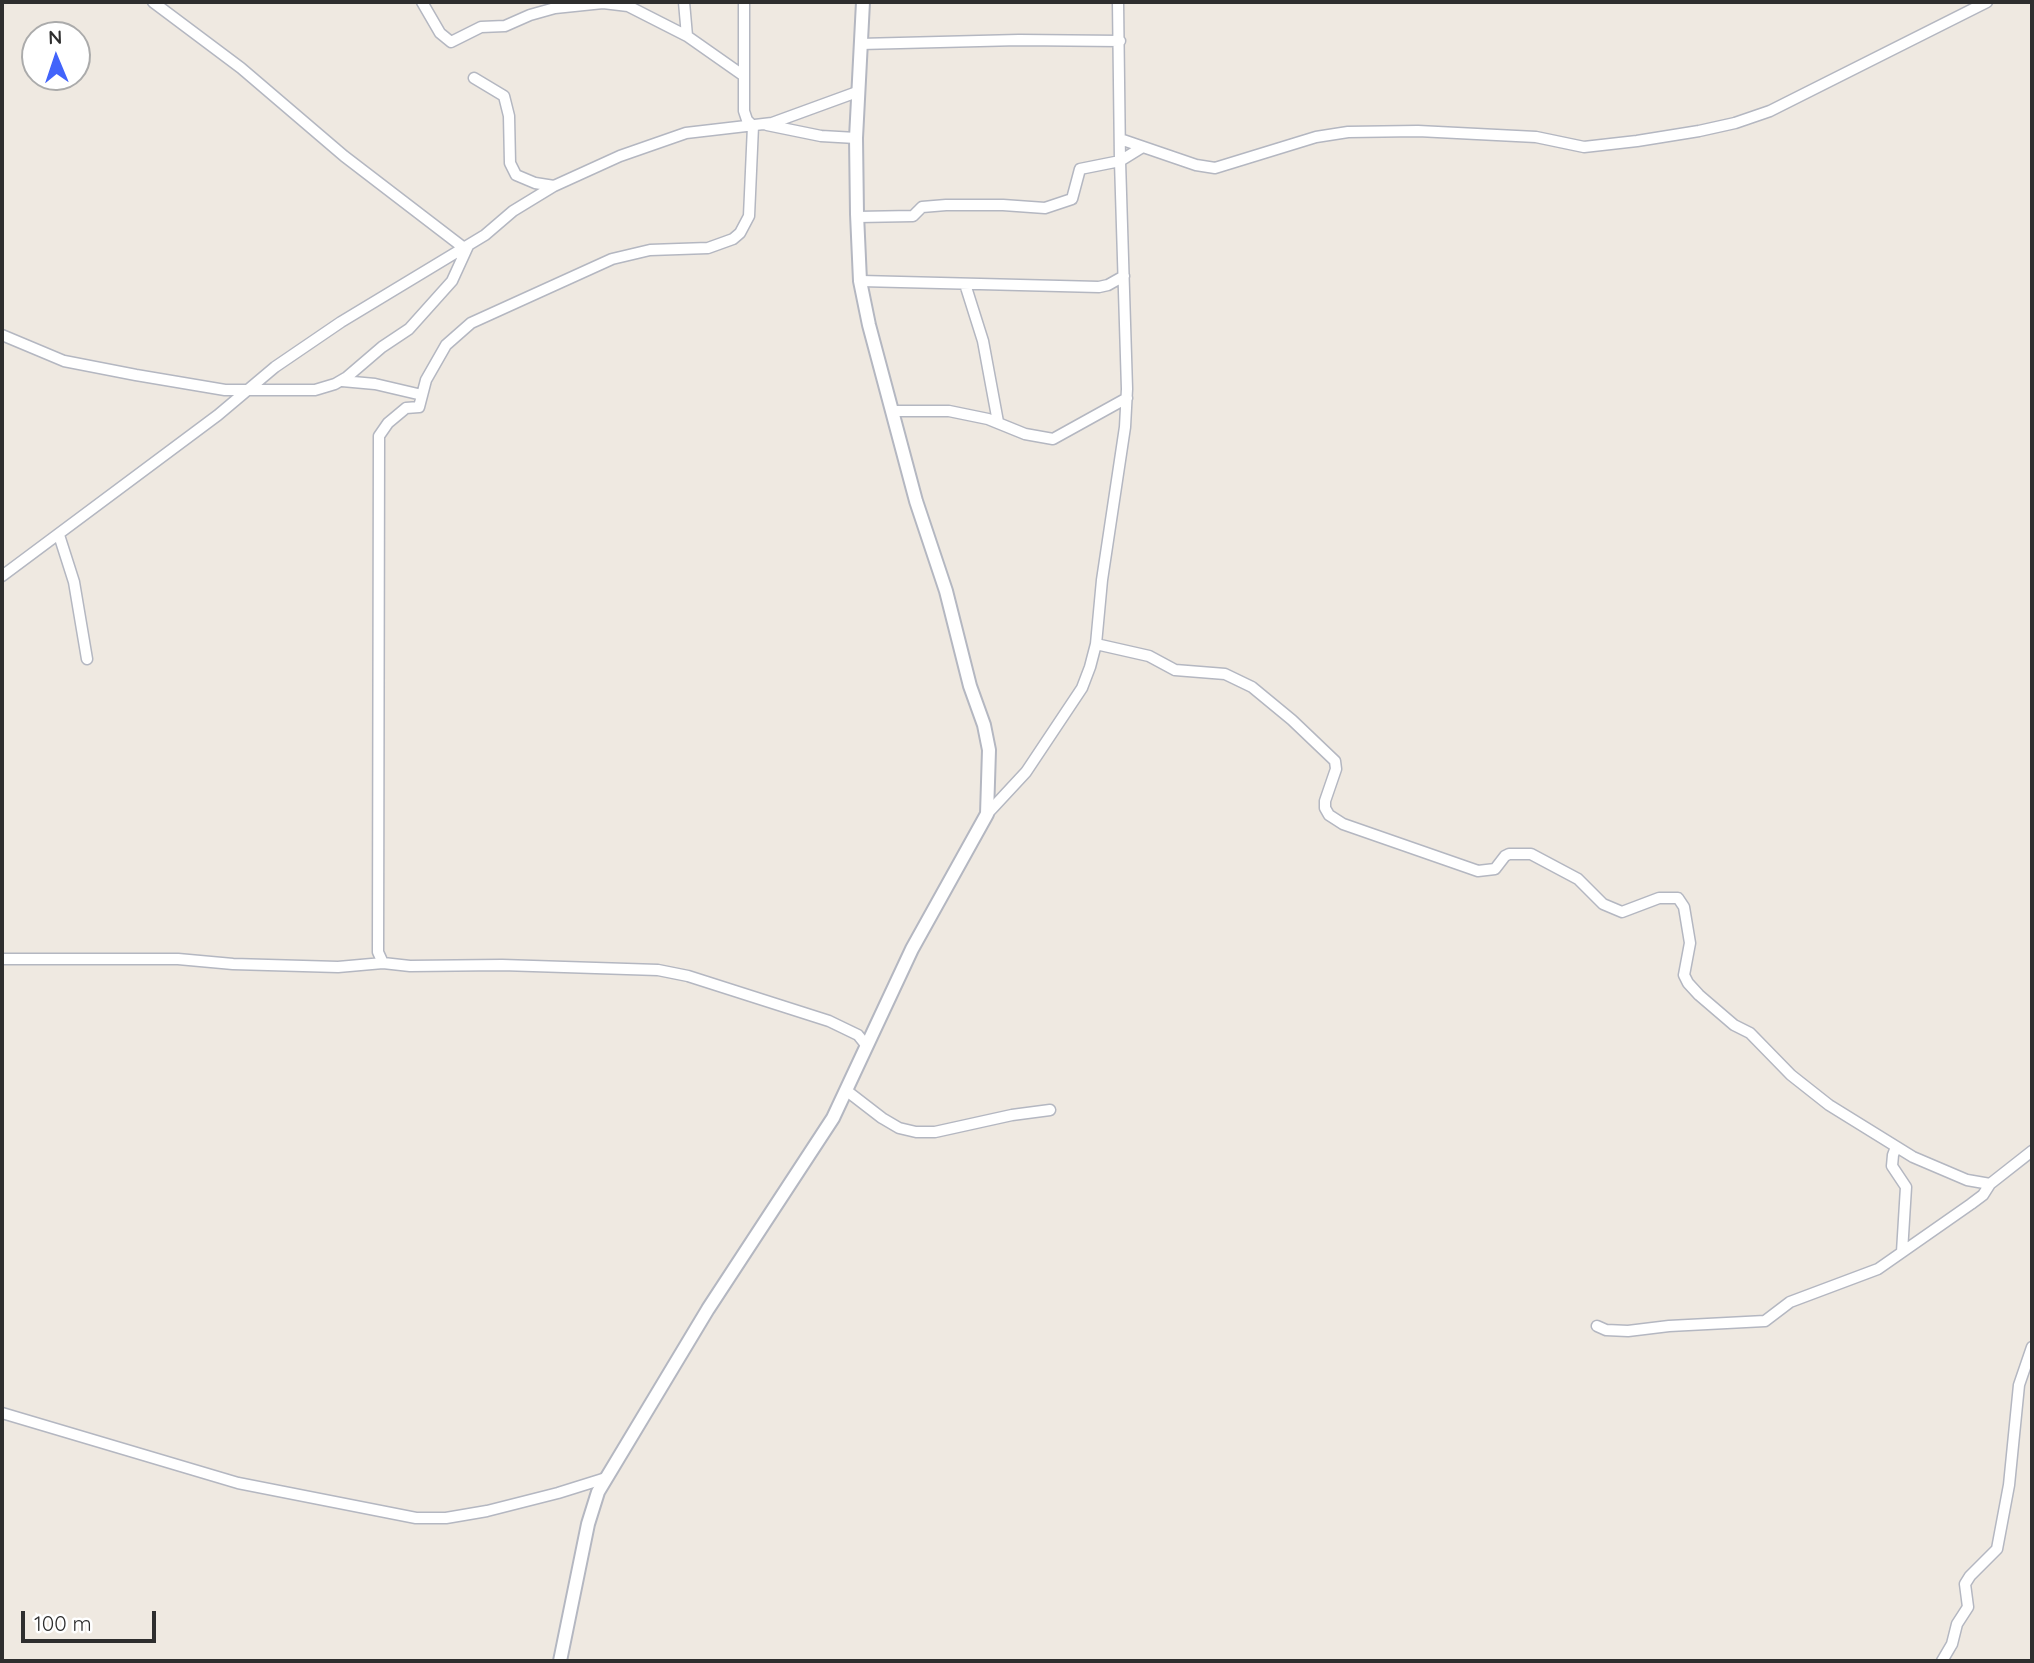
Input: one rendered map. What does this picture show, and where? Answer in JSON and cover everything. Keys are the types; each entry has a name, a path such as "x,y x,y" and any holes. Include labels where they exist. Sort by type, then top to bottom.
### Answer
{"street":[{"path":"153,2 168,6 344,156 466,246"},
{"path":"422,2 440,33 451,42 481,27 505,26 555,8 630,4 687,36 744,76"},
{"path":"684,2 687,36"},
{"path":"744,2 745,116 758,125 856,138"},
{"path":"863,2 856,138 861,281 869,325 916,501 946,591 970,686 984,725 989,750 987,814"},
{"path":"560,1661 591,1510 606,1478 664,1386 708,1309 819,1142 847,1091 912,949 987,814 1015,786 1082,688 1090,667 1096,644 1125,427 1118,2"},
{"path":"1120,139 1215,169 1316,137 1348,132 1418,131 1536,137 1584,147 1699,131 1770,111 1987,2"},
{"path":"860,44 1120,41"},
{"path":"474,78 504,96 509,116 510,163 516,175 523,180 554,186"},
{"path":"2,576 218,415 275,367 341,322 485,234 513,211 554,186 620,156 686,133 758,125 792,117 857,92"},
{"path":"383,964 377,939 380,911 378,441 388,423 406,408 419,407 426,380 446,345 471,323 612,260 650,250 708,248 733,239 740,233 749,216 758,125"},
{"path":"857,217 914,216 920,208 946,205 1045,208 1072,199 1077,172 1080,169 1120,161 1142,148"},
{"path":"2,335 64,361 213,388 299,392 325,388 341,381 382,347 410,329 452,281 466,246"},
{"path":"861,281 1098,287 1124,276"},
{"path":"965,284 983,341 998,422"},
{"path":"341,381 375,384 422,395"},
{"path":"893,411 949,411 998,422 1025,434 1053,439 1126,398"},
{"path":"59,535 74,582 86,659"},
{"path":"1096,644 1149,656 1175,670 1225,674 1252,687 1335,761 1336,769 1325,808 1329,816 1343,824 1478,871 1495,869 1509,854 1531,854 1578,879 1603,904 1622,912 1659,898 1678,898 1684,907 1689,943 1684,975 1688,983 1714,1010 1761,1043 1805,1088 1829,1105 1896,1147 1944,1171 1967,1180 1990,1184"},
{"path":"2,959 178,960 338,967 383,964 424,967 502,965 658,970 688,976 829,1021 858,1035 866,1045"},
{"path":"847,1091 882,1118 899,1128 916,1132 934,1132 1012,1115 1050,1110"},
{"path":"1896,1147 1892,1166 1906,1186 1902,1252"},
{"path":"1597,1326 1628,1331 1702,1324 1761,1323 1790,1302 1878,1269 1971,1205 1983,1195 1990,1184 2032,1151"},
{"path":"1942,1661 1957,1624 1968,1607 1965,1584 1997,1549 2009,1485 2019,1385 2032,1347"},
{"path":"2,1413 238,1483 416,1518 446,1518 487,1511 606,1478"}]}
